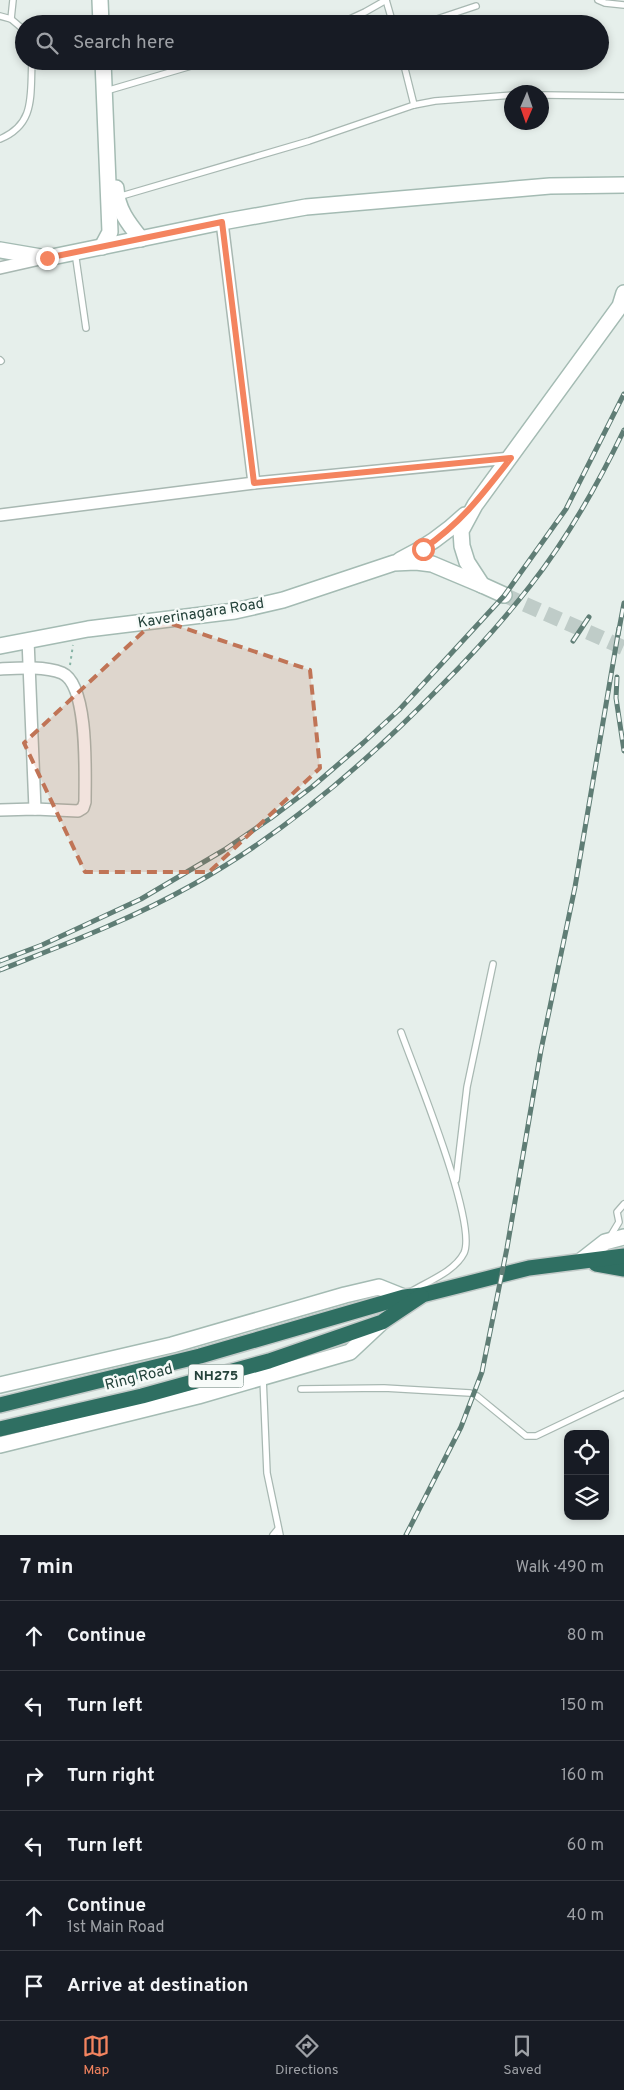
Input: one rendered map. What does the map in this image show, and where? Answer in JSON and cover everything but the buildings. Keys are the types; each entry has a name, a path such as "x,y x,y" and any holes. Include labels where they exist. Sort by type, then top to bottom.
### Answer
{"highway":[{"name":"Ring Road","path":"0,1404 200,1356 404,1297 422,1295 529,1268 624,1256"},
{"name":"Ring Road","path":"562,1264 600,1264 624,1269"},
{"name":"Ring Road","path":"0,1429 142,1396 262,1371 382,1322 422,1295"}],"street":[{"path":"100,0 101,15"},
{"path":"110,0 111,15"},
{"path":"104,70 108,91 116,197 127,222 141,239"},
{"path":"102,247 110,232 108,91 111,70"},
{"path":"0,268 121,242 306,207 550,186 624,185"},
{"path":"222,222 254,483"},
{"path":"0,250 47,258"},
{"path":"394,563 423,549 444,535 475,505 620,306 624,293"},
{"path":"0,515 254,483 511,458"},
{"path":"475,505 461,531 462,546 467,562 482,585"},
{"name":"Kaverinagara Road","path":"0,646 88,629 235,612 283,600 394,563 416,562 432,564 504,594"},
{"path":"28,640 35,809"},
{"path":"0,669 29,668 62,673 75,686 82,713 85,802 83,808 78,811 0,810"},
{"path":"582,1260 605,1242 624,1238"},
{"path":"0,1385 172,1345 345,1295 378,1288 404,1297"},
{"path":"0,1445 262,1371"}],"lane":[{"path":"11,19 12,0"},
{"path":"358,15 386,0 390,15"},
{"path":"598,0 605,3 624,5"},
{"path":"449,15 476,6"},
{"path":"0,16 11,19 15,22"},
{"path":"0,139 13,133 22,125 28,113 31,70"},
{"path":"108,91 178,70"},
{"path":"405,70 414,105"},
{"path":"549,95 624,96"},
{"path":"116,197 309,141 414,105 435,101 504,96"},
{"path":"75,252 86,328"},
{"path":"456,1182 467,1087 493,964"},
{"path":"401,1032 456,1182 466,1240 465,1251 451,1267 404,1297"},
{"path":"605,1242 616,1228 619,1222 617,1212 624,1204"},
{"path":"262,1371 267,1473 279,1532 272,1535"},
{"path":"301,1389 384,1388 470,1393 477,1396 526,1436 531,1437 624,1394"}],"path":[{"path":"67,678 73,652 73,633"}],"highlighted area":[{"path":"157,619 310,670 320,768 209,872 85,872 24,743"}],"tunnel":[{"path":"504,595 624,648"}],"railway":[{"path":"0,961 42,945 141,899 224,850 312,787 363,743 399,710 504,596 566,509 624,394"},
{"path":"0,970 74,941 171,897 228,864 324,795 412,716 486,638 519,599 544,568 569,530 593,491 624,430"},
{"path":"618,635 624,603"},
{"path":"573,641 589,617"},
{"path":"406,1535 461,1427 482,1372 507,1248 541,1050 575,887 619,628"},
{"path":"617,677 616,698 624,751"}],"route":[{"path":"47,258 222,222 254,483 511,458 475,505 444,535 423,549"}]}
